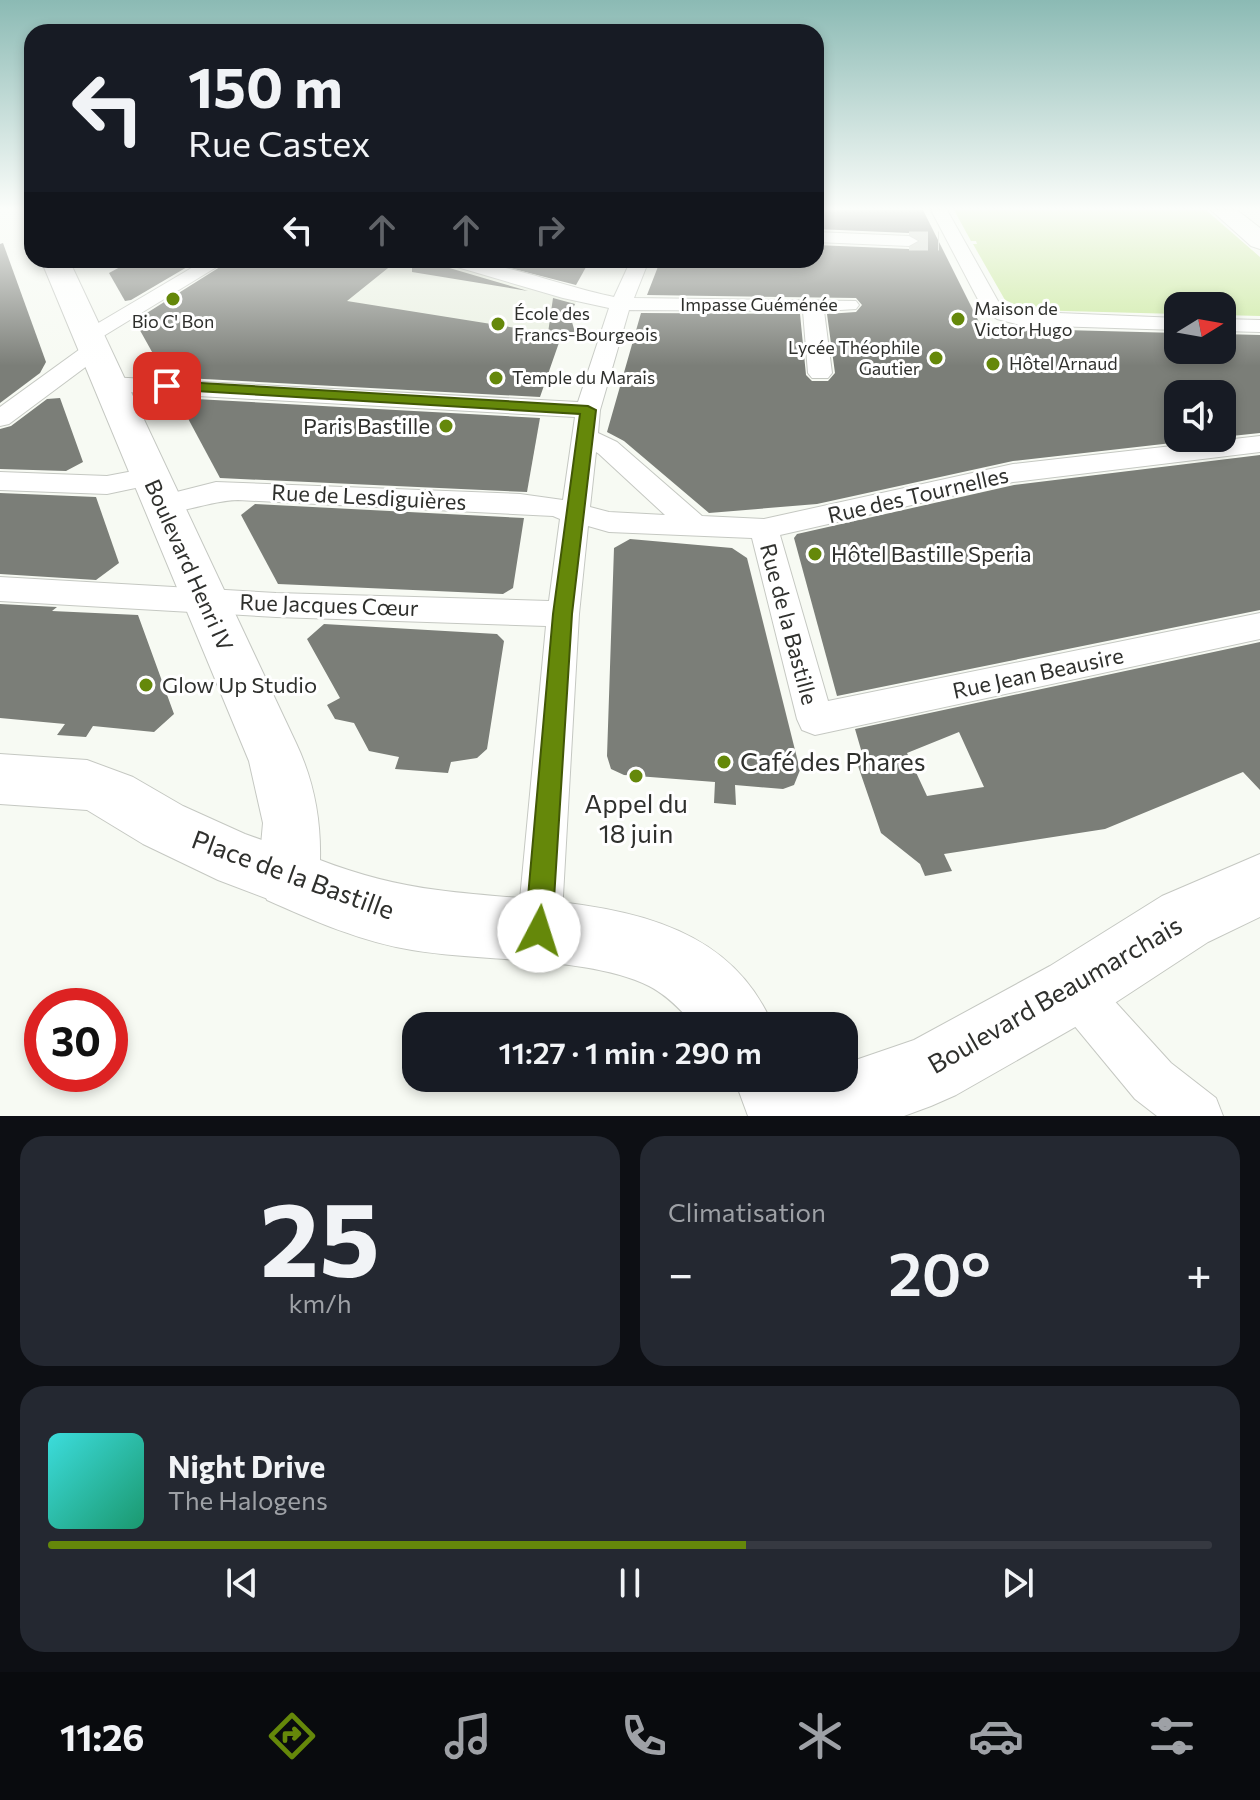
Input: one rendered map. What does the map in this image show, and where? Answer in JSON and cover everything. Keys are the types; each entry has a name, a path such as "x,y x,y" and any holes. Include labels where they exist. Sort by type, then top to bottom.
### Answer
{"main road":[{"name":"Boulevard Henri IV","path":"59,268 281,772 292,823 289,878"},
{"name":"Place de la Bastille","path":"0,779 87,785 114,795 163,825 238,860 409,918 539,931 589,939 663,958 711,992 727,1012"},
{"name":"Boulevard Beaumarchais","path":"803,1116 931,1070 1074,990 1185,919 1260,885"},
{"path":"776,1092 785,1116"}],"street":[{"path":"961,262 990,305 1009,317 1164,323"},
{"path":"0,419 92,342 207,268"},
{"name":"Impasse Guéménée","path":"481,268 570,294 621,304 849,305"},
{"path":"539,931 563,614 587,423 621,304 637,268"},
{"path":"813,305 820,373"},
{"path":"1236,325 1260,326"},
{"path":"109,384 587,423 608,448 696,527"},
{"name":"Rue des Tournelles","path":"576,512 609,522 764,529 1013,473 1260,444"},
{"name":"Rue de Lesdiguières","path":"0,481 107,485 156,491 238,491 520,503 576,512"},
{"name":"Rue de la Bastille","path":"764,529 815,719"},
{"name":"Rue Jacques Cœur","path":"0,589 276,605 563,614"},
{"name":"Rue Jean Beausire","path":"815,719 1259,627"},
{"path":"1074,990 1153,1081 1198,1116"}],"shaded area":[{"name":"École des Francs-Bourgeois","path":"297,268 468,268 577,300 558,343 379,316 241,276"}],"green space":[{"path":"983,262 1260,262 1260,316 1236,315 1236,292 1164,292 1164,314 1028,310 1005,300"}],"building":[{"path":"0,262 10,262 46,362 40,373 0,403"},
{"path":"824,262 949,262 982,328 1164,333 1164,364 1236,364 1236,334 1260,335 1260,433 1236,436 1236,380 1164,380 1164,444 1013,461 817,504 709,513 624,441 607,432 641,313 800,314 806,375 812,381 828,381 835,373 827,314 856,312 862,305 856,298 647,295 657,268 824,268"},
{"path":"118,268 185,268 125,301 109,273"},
{"path":"218,268 388,268 347,301 548,333 553,298 575,304 570,315 576,336 562,334 540,397 166,377 137,325 142,316"},
{"path":"412,268 449,268 528,291 412,272"},
{"path":"510,268 586,268 576,285"},
{"path":"60,398 83,462 66,471 0,469 0,429 11,426 47,399"},
{"path":"177,398 540,418 527,492 220,478"},
{"path":"1260,455 1260,610 837,696 794,538 797,534 1014,485"},
{"path":"0,493 96,497 119,563 96,580 0,574"},
{"path":"255,504 524,518 513,588 503,594 278,584 241,515"},
{"path":"630,539 732,548 747,558 800,770 794,785 783,789 735,785 736,805 714,803 715,782 624,775 611,769 607,756 614,548"},
{"path":"0,604 57,607 52,611 138,615 174,714 154,732 93,726 86,737 57,735 65,724 0,718"},
{"path":"324,624 497,634 504,641 487,749 477,758 451,762 448,773 395,769 399,757 369,751 354,723 335,719 327,705 340,698 307,639"},
{"path":"1260,642 1260,790 1243,772 1105,829 944,854 952,871 925,876 920,864 881,833 856,760 864,760 855,729","holes":["959,732 984,787 927,796 907,753"]}],"place":[{"name":"Bio C' Bon","path":"173,299"},
{"name":"Maison de Victor Hugo","path":"958,319"},
{"name":"École des Francs-Bourgeois","path":"498,324"},
{"name":"Lycée Théophile Gautier","path":"936,358"},
{"name":"Hôtel Arnaud","path":"993,364"},
{"name":"Temple du Marais","path":"496,378"},
{"name":"Paris Bastille","path":"446,426"},
{"name":"Hôtel Bastille Speria","path":"815,554"},
{"name":"Glow Up Studio","path":"146,685"},
{"name":"Café des Phares","path":"724,762"},
{"name":"Appel du 18 juin","path":"636,776"}],"route":[{"path":"167,386 588,410 563,614 539,931"}]}
